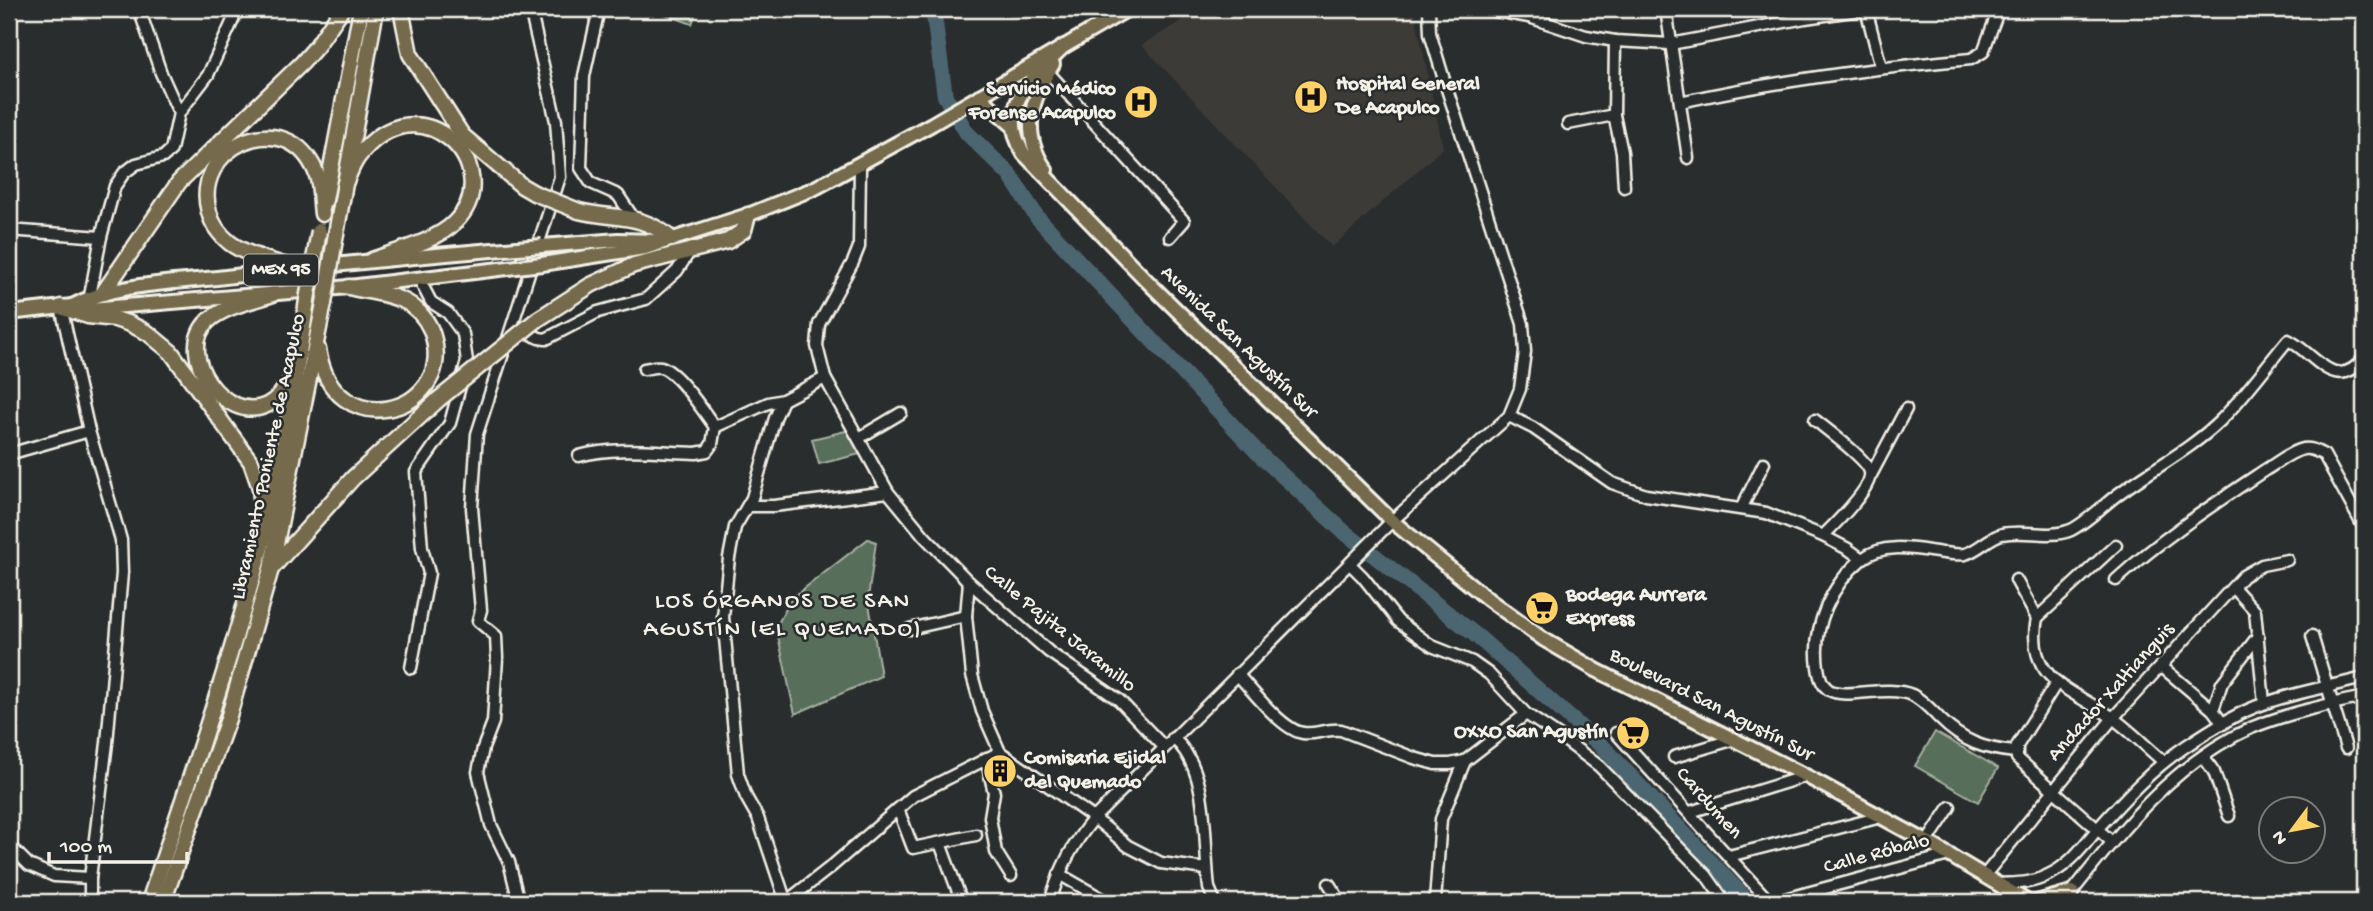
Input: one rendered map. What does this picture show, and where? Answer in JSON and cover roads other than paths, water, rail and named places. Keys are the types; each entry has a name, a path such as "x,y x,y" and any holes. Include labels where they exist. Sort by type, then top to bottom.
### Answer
{"highway":[{"path":"96,295 179,182 302,64 342,9"},
{"name":"Libramiento Poniente de Acapulco","path":"149,902 212,710 264,535 279,470 322,214 362,9"},
{"name":"Libramiento Poniente de Acapulco","path":"163,902 228,719 271,569 324,303 376,9"},
{"path":"401,9 411,54 462,135 522,186 579,211 650,224 667,240"},
{"path":"344,186 357,158 373,141 390,130 408,125 428,127 446,135 460,148 469,166 471,186 467,205 457,222 441,233 372,260"},
{"path":"295,269 239,248 221,235 207,206 208,187 214,168 226,153 246,140 272,137 288,141 302,151 313,166 319,182 322,214"},
{"path":"271,569 353,478 439,399 538,319 591,285 634,265 728,241 744,230 748,215"},
{"path":"316,339 321,368 328,383 343,399 359,408 381,410 395,407 424,388 433,376 437,353 424,317 409,304 349,288"},
{"path":"273,294 224,311 210,319 198,338 198,362 206,378 220,394 231,403 244,408 260,407 272,402 296,373"},
{"path":"67,307 88,316 115,319 130,324 156,339 179,361 251,462 260,488 264,535"}],"main road":[{"name":"MEX 95","path":"9,313 349,288 630,251 748,215 815,188 932,124 1128,9"},
{"name":"Avenida San Agustín Sur","path":"1060,191 1039,158 1030,120 1034,102 1064,46"},
{"path":"974,99 1012,125 1013,113 1021,95 1041,69 1064,46"},
{"name":"Avenida San Agustín Sur","path":"1012,125 1024,154 1149,283 1392,521"},
{"name":"MEX 95","path":"67,307 96,295 372,260 618,240 667,240"},
{"name":"Boulevard San Agustín Sur","path":"1392,521 1489,600 1543,639 1596,670 1806,776 1927,842 2028,902"},
{"path":"2037,902 2071,897"}],"street":[{"path":"139,9 161,73 179,113"},
{"path":"96,295 101,237 115,186 136,164 163,157 172,150 179,113 208,75 238,9"},
{"path":"519,902 509,862 491,825 478,772 483,748 493,722 497,658 496,636 478,621 481,610 472,508 477,434 560,177 556,121 530,9"},
{"path":"1050,902 1059,874 1075,841 1094,818 1172,737 1392,521 1509,416 1520,389 1525,352 1523,324 1430,33 1429,9"},
{"path":"1485,9 1529,17 1586,36 1615,41 1671,44 1866,9 1881,67"},
{"path":"1665,9 1688,158"},
{"path":"1680,102 1881,67 1971,59 1983,52 1999,9"},
{"path":"597,18 584,76 581,168 591,183 618,195 634,219"},
{"path":"1615,41 1614,115 1622,152 1624,187"},
{"path":"1048,72 1184,221 1170,237"},
{"path":"1568,124 1614,115"},
{"name":"Calle Pajita Jaramillo","path":"860,165 859,247 819,324 817,346 825,377 888,492 925,537 969,582 1049,652 1119,700 1164,747"},
{"path":"9,230 101,237"},
{"path":"514,323 528,334 546,339 598,312 646,299 677,271 690,251"},
{"path":"411,668 429,573 422,548 416,472 450,423 467,361 463,334 448,313 430,302 419,279"},
{"path":"67,307 89,431 121,540 122,573 107,743 90,878 90,902"},
{"path":"2015,752 1989,750 1968,741 1912,695 1893,690 1830,691 1825,687 1820,677 1817,655 1820,622 1843,580 1862,559 1884,549 1966,554 2003,533 2061,533 2073,529 2150,470 2179,454 2221,421 2288,340 2328,370 2340,373 2351,370 2364,358"},
{"path":"644,369 654,366 666,369 715,427"},
{"path":"715,427 768,403 783,400 825,377"},
{"path":"783,400 748,506 735,527 723,617 738,774 758,818 786,902 924,789 1000,752"},
{"path":"1823,536 1851,506 1869,481 1906,409"},
{"path":"859,438 901,413"},
{"path":"1509,416 1533,428 1612,483 1646,495 1741,509 1788,520 1848,549 1862,559"},
{"path":"1815,420 1861,459 1871,475"},
{"path":"579,456 622,450 696,453 707,451 712,444 715,427"},
{"path":"9,454 89,431"},
{"path":"2116,580 2143,556 2230,492 2286,456 2302,450 2313,449 2324,455 2364,528"},
{"path":"1741,509 1763,463"},
{"path":"748,506 774,506 888,492"},
{"path":"2037,618 2116,545"},
{"name":"Andador Xaltianguis","path":"1984,876 2113,718 2243,576 2253,569 2287,560"},
{"path":"1353,562 1398,621 1432,646 1472,662 1489,674 1526,714 1562,737 1599,766 1706,875 1725,902"},
{"path":"2017,580 2037,618 2036,648 2048,676 2113,718 2164,762"},
{"path":"969,582 966,616 972,675 982,711 1000,752 1094,818 1128,846 1161,863 1206,869"},
{"path":"2234,588 2255,611 2264,703"},
{"path":"909,629 966,616"},
{"path":"2213,710 2222,683 2258,636"},
{"path":"2312,636 2346,748"},
{"path":"2161,666 2213,710 2223,724"},
{"path":"1237,674 1276,715 1298,733 1341,730 1435,764 1465,761"},
{"path":"1999,884 2026,883 2045,877 2079,854 2136,787 2164,762 2223,724 2264,703 2364,678"},
{"path":"2057,682 2015,752 2021,763 2112,842"},
{"path":"2071,897 2112,842 2158,792 2203,756 2250,729 2290,714 2364,696"},
{"path":"1435,902 1441,819 1465,761 1526,714"},
{"name":"Cardumen","path":"1616,733 1772,902"},
{"path":"1172,737 1186,753 1199,783 1205,828 1206,869 1209,888 1215,902"},
{"path":"1674,757 1735,739"},
{"path":"2203,756 2214,772 2229,816"},
{"path":"986,758 994,793 990,817 996,852 1011,876"},
{"path":"1690,812 1806,776"},
{"path":"1927,842 1950,807"},
{"path":"898,809 912,848 976,835"},
{"path":"1729,856 1881,817"},
{"path":"940,843 960,897"},
{"path":"9,845 29,864 54,876 90,878"},
{"name":"Calle Róbalo","path":"1772,902 1949,855"},
{"path":"1059,874 1108,902"},
{"path":"1329,884 1341,902"},
{"path":"1992,902 2016,894"}],"waterway":[{"path":"933,9 945,96 967,133 1009,174 1037,217 1260,455 1343,531 1478,637 1604,748 1748,902"}],"place":[{"name":"Hospital General De Acapulco","path":"1311,97"},
{"name":"Servicio Médico Forense Acapulco","path":"1141,102"},
{"name":"Bodega Aurrera Express","path":"1542,608"},
{"name":"OXXO San Agustín","path":"1633,733"},
{"name":"Comisaria Ejidal del Quemado","path":"1000,771"}],"district":[{"name":"LOS ÓRGANOS DE SAN AGUSTÍN (EL QUEMADO)","path":"783,616"}]}
